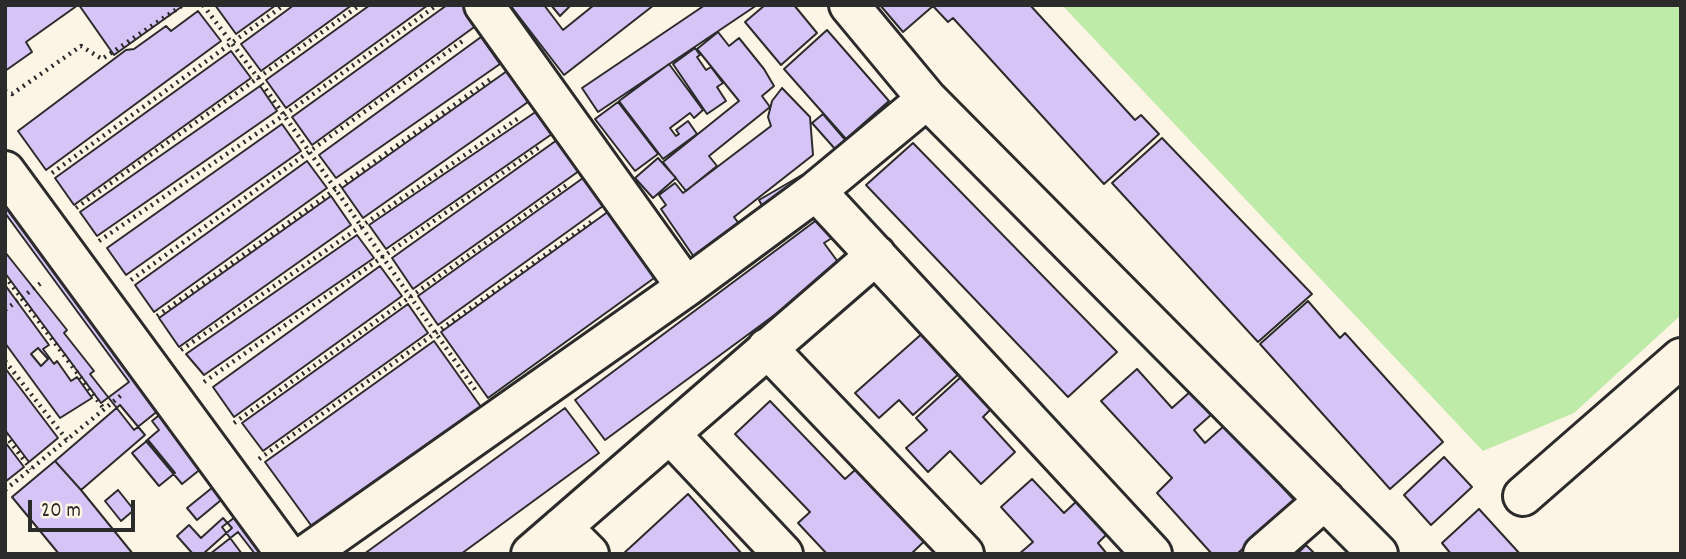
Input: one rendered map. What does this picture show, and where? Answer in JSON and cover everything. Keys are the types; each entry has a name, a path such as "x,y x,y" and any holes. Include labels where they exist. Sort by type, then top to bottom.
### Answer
{"street":[{"path":"849,5 927,99 1378,554"},
{"path":"489,12 686,287"},
{"path":"307,554 686,287 816,191 927,99"},
{"path":"14,182 286,554"},
{"path":"816,191 1152,554"},
{"path":"531,554 575,540 670,434 876,256"},
{"path":"767,348 964,554"},
{"path":"1523,496 1681,358"},
{"path":"670,434 783,554"},
{"path":"1263,554 1325,500"}],"path":[{"path":"5,91 12,94 81,46 102,59 183,5"},
{"path":"203,5 258,78 359,228 496,421"},
{"path":"14,182 232,43 284,5"},
{"path":"49,228 360,5"},
{"path":"72,260 284,116 437,5"},
{"path":"102,301 308,152 489,12"},
{"path":"128,337 333,188 521,57"},
{"path":"5,490 152,370 359,228 560,111"},
{"path":"176,402 382,258 560,111"},
{"path":"206,443 597,163"},
{"path":"231,478 623,199"},
{"path":"5,276 104,409"},
{"path":"5,361 67,440"},
{"path":"5,435 31,469"}],"green space":[{"path":"1062,5 1681,5 1681,315 1574,413 1483,451"}],"building":[{"path":"5,5 78,5 26,42 32,52 5,71"},
{"path":"79,5 184,5 114,55"},
{"path":"215,5 276,5 236,34"},
{"path":"294,5 352,5 261,71 241,44"},
{"path":"370,5 428,5 286,108 266,80"},
{"path":"447,5 463,5 477,25 312,145 292,117"},
{"path":"510,5 544,5 563,30 594,5 654,5 564,75"},
{"path":"551,5 571,5 560,16"},
{"path":"705,5 757,5 598,112 582,88"},
{"path":"765,5 794,5 817,33 781,65 745,22"},
{"path":"880,5 933,5 933,6 903,32"},
{"path":"932,5 1030,5 1135,120 1141,115 1159,134 1104,184 953,18 948,22"},
{"path":"198,11 221,41 46,170 18,131 126,50 134,49 166,26 171,31"},
{"path":"827,30 889,101 846,139 784,69"},
{"path":"718,32 729,46 739,38 764,69 774,86 762,96 770,107 709,156 717,166 686,191 663,162 739,101 697,49"},
{"path":"481,37 500,64 336,178 319,155"},
{"path":"695,48 700,55 697,57 706,70 711,67 723,83 717,87 726,101 707,114 673,64"},
{"path":"231,51 251,78 74,205 55,178"},
{"path":"669,64 703,110 694,118 690,113 670,128 676,136 679,134 676,130 688,121 697,134 663,159 619,101"},
{"path":"507,71 528,102 363,218 342,188"},
{"path":"260,86 277,111 97,236 80,212"},
{"path":"782,88 810,117 813,155 734,217 740,225 696,260 661,209 666,205 659,195 675,183 683,193 771,126 768,117 772,101"},
{"path":"618,102 658,154 635,171 595,119"},
{"path":"537,111 552,134 386,249 369,225"},
{"path":"823,114 853,149 843,158 812,123"},
{"path":"282,124 301,151 126,275 107,248"},
{"path":"1162,138 1312,294 1258,342 1112,183"},
{"path":"557,140 579,171 413,289 392,258"},
{"path":"913,143 1117,352 1068,397 866,185"},
{"path":"658,158 676,178 653,198 635,178"},
{"path":"307,161 327,188 154,312 135,285"},
{"path":"802,175 809,185 765,211 759,200"},
{"path":"583,178 603,206 438,325 418,296"},
{"path":"5,192 164,406 134,430 90,374 94,371 64,333 67,330 5,252"},
{"path":"331,196 351,225 179,347 159,318"},
{"path":"609,211 657,276 488,398 441,332"},
{"path":"5,213 129,382 101,403 5,273"},
{"path":"818,219 832,238 824,243 841,266 605,440 575,400"},
{"path":"357,235 374,258 204,375 186,354"},
{"path":"380,266 402,296 234,417 213,387"},
{"path":"5,285 49,345 43,349 54,364 57,361 71,381 77,377 92,398 60,418 5,343","holes":["38,348 48,359 41,366 31,354"]},
{"path":"1308,301 1340,338 1345,333 1443,442 1390,489 1260,344"},
{"path":"408,304 428,333 263,451 242,423"},
{"path":"925,331 961,372 913,415 899,400 879,418 855,393"},
{"path":"434,341 481,407 313,528 265,462"},
{"path":"5,368 58,438 29,462 5,430"},
{"path":"1137,369 1172,408 1191,391 1212,414 1194,430 1205,443 1225,425 1295,501 1237,554 1212,554 1157,493 1172,478 1101,401"},
{"path":"962,376 992,408 983,417 1015,452 981,484 950,451 928,472 906,448 927,430 916,418"},
{"path":"770,401 845,479 866,460 934,532 911,554 827,554 798,523 810,512 735,434"},
{"path":"120,405 145,435 81,490 55,461"},
{"path":"169,407 212,460 182,484 146,441 159,430 152,421"},
{"path":"565,408 599,453 461,554 364,554"},
{"path":"148,440 175,473 159,486 132,453"},
{"path":"5,442 24,467 5,482"},
{"path":"1444,457 1472,487 1431,525 1404,495"},
{"path":"55,461 133,554 59,554 12,497"},
{"path":"223,479 232,491 197,520 187,508"},
{"path":"1032,479 1064,513 1080,498 1110,531 1098,543 1107,554 1019,554 1033,542 1001,507"},
{"path":"118,490 134,510 121,521 105,501"},
{"path":"688,494 742,554 623,554"},
{"path":"1479,509 1520,554 1451,554 1442,543"},
{"path":"243,511 275,554 242,554 222,527"},
{"path":"223,518 232,528 203,554 193,554 177,536 189,525 201,538"},
{"path":"238,532 255,554 210,554"},
{"path":"1306,545 1315,554 1297,554"}]}
